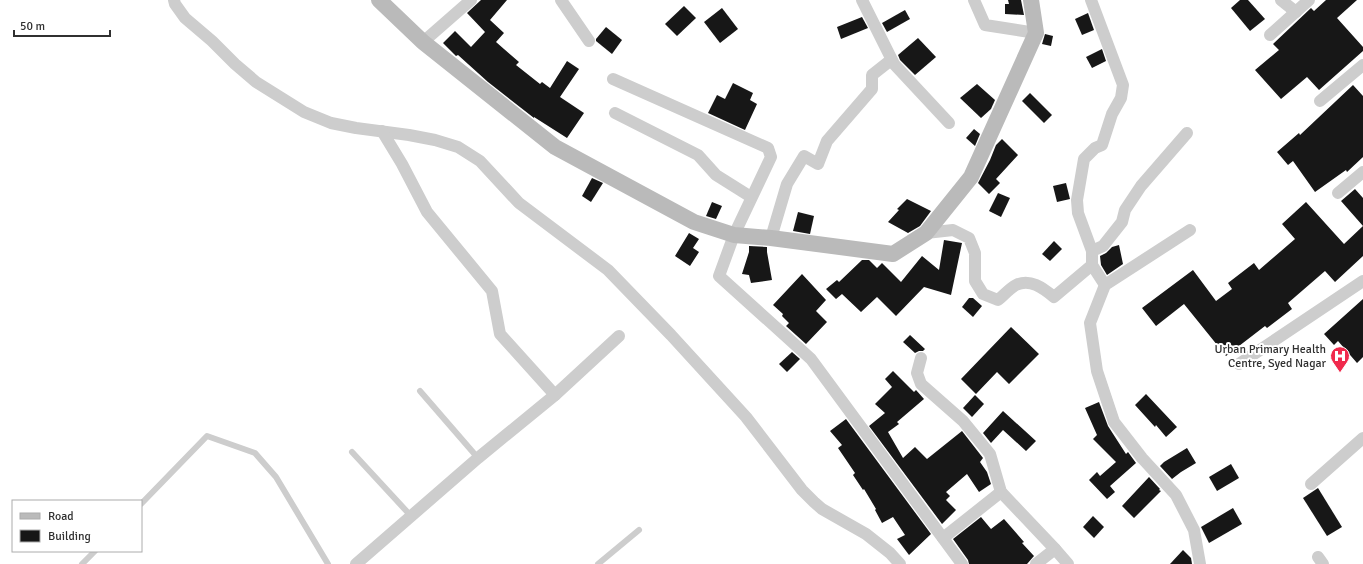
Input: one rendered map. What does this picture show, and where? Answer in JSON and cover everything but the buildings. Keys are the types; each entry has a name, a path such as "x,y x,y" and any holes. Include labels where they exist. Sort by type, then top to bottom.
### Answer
{"street":[{"path":"174,0 175,4 185,18 212,41 235,64 256,82 279,98 304,112 331,123 416,136 458,147 480,161 518,203 608,270 671,335 746,417 802,490 814,502 822,509 866,534 890,552 900,564"},
{"path":"379,0 424,42 555,146 694,222 734,235 771,238 893,254 926,233 970,177 1036,33 1031,0"},
{"path":"424,42 471,0"},
{"path":"561,0 590,41"},
{"path":"862,0 891,60 949,123"},
{"path":"974,0 985,25 1036,33"},
{"path":"1091,0 1123,85 1120,98 1112,114 1102,145 1094,148 1084,159 1077,200 1078,213 1092,251 1092,265 1105,285"},
{"path":"1282,0 1296,12"},
{"path":"1270,35 1309,0"},
{"path":"771,238 787,184 804,156 818,164 827,141 872,88 872,75 891,60"},
{"path":"1320,101 1363,65"},
{"path":"613,79 768,148 771,157 734,235 719,276 811,359 962,564"},
{"path":"614,113 698,155 716,175 751,197"},
{"path":"382,131 402,164 427,212 492,292 500,334 555,395"},
{"path":"1092,251 1104,246 1122,222 1125,210 1141,186 1187,133"},
{"path":"1338,193 1363,172"},
{"path":"926,233 953,230 969,238 975,252 975,281 983,294 998,300 1016,285 1031,282 1054,297 1092,265"},
{"path":"1190,230 1105,285 1090,323 1097,370 1114,422 1142,458 1176,495 1194,530 1200,564"},
{"path":"1239,364 1363,282"},
{"path":"356,564 478,458 555,395 619,336"},
{"path":"921,358 917,373 922,384 963,421 990,454 1001,492 1068,564"},
{"path":"1312,484 1363,438"},
{"path":"943,538 1001,492"},
{"path":"1036,564 1055,549"}],"lane":[{"path":"420,391 478,458"},
{"path":"142,503 207,436 254,453 276,476 328,564"},
{"path":"352,452 411,516"},
{"path":"598,564 640,530"},
{"path":"82,564 94,552"}],"place":[{"name":"Urban Primary Health Centre, Syed Nagar","path":"1340,373"}]}
